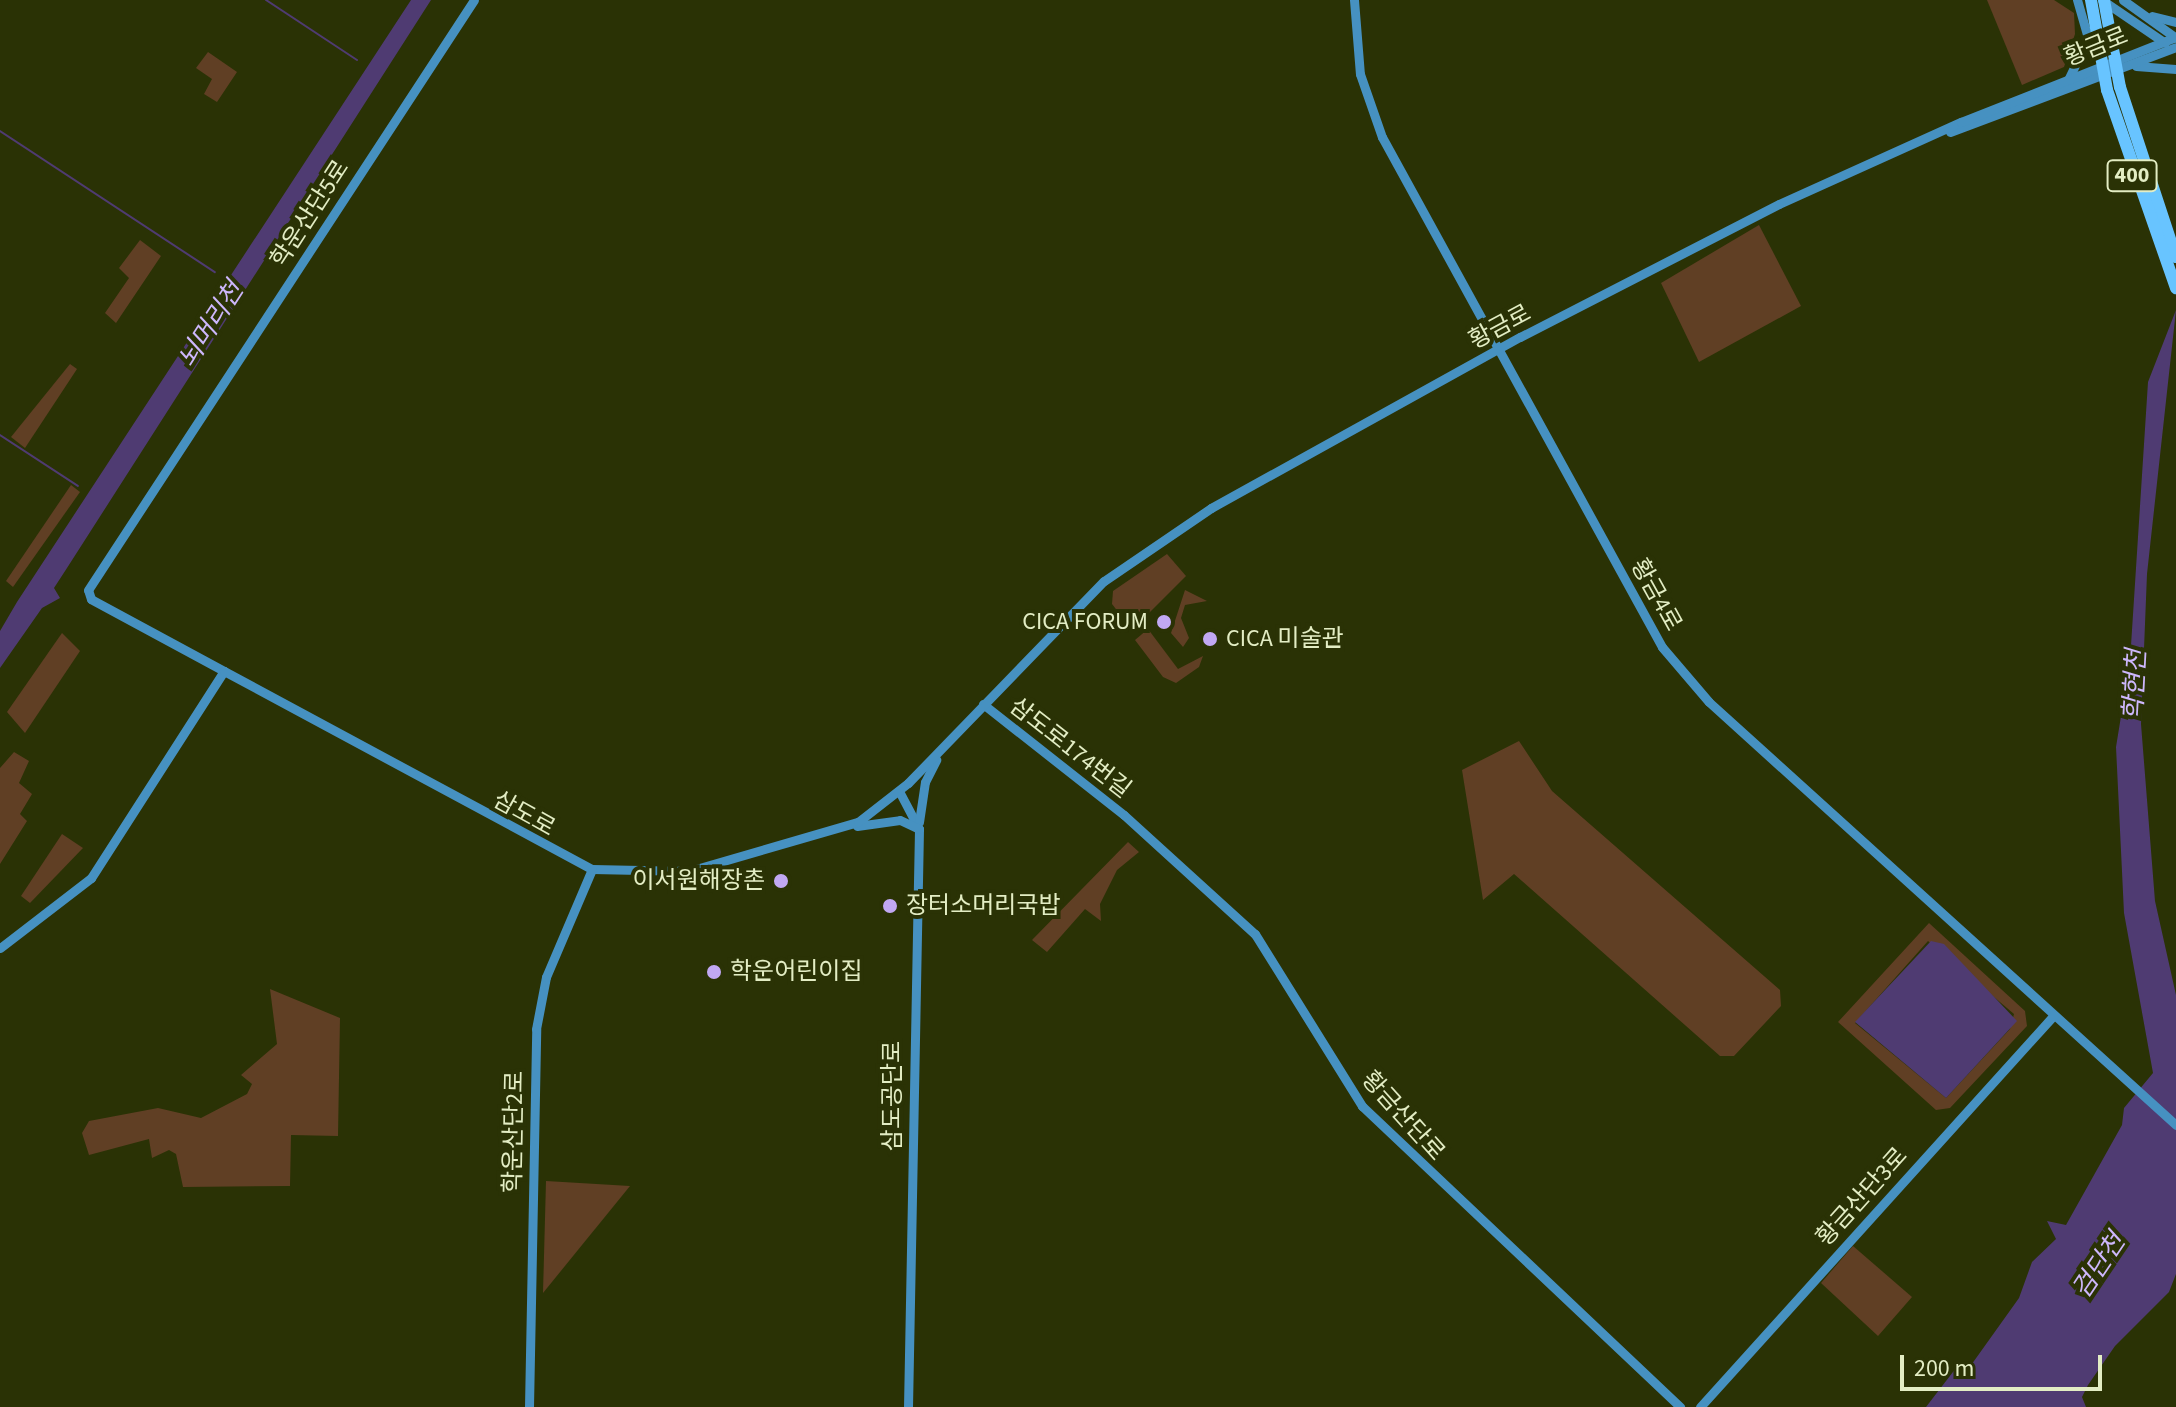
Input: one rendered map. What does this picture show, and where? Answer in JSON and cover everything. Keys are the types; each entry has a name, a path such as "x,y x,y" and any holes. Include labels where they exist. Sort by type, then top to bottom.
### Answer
{"highway":[{"name":"400","path":"2091,0 2113,88 2170,254 2176,288"},
{"name":"400","path":"2103,0 2113,88"}],"street":[{"name":"학운산단5로","path":"104,606 91,599 88,590 474,0"},
{"name":"황금4로","path":"1354,0 1356,52 1376,123 1651,630 1682,673 2176,1125"},
{"path":"2068,80 2088,38 2077,0"},
{"path":"2103,0 2172,48"},
{"path":"2123,0 2176,38"},
{"path":"2140,12 2176,22"},
{"name":"황금로","path":"1943,134 2172,48 2176,38"},
{"name":"황금로","path":"1095,589 1211,508 1499,349 1779,204 2068,80 2172,48"},
{"path":"2125,67 2176,69"},
{"name":"삼도로","path":"104,606 592,869 689,871 831,831 868,817 944,747 1095,589"},
{"path":"0,948 91,878 224,671"},
{"name":"삼도로174번길","path":"983,704 1132,823"},
{"path":"831,831 896,820 919,829 925,782 944,747"},
{"name":"삼도공단로","path":"899,791 919,829 908,1407"},
{"name":"황금산단로","path":"1132,823 1255,934 1362,1106 1680,1407"},
{"name":"학운산단2로","path":"529,1407 536,1029 546,977 592,869"},
{"name":"황금산단3로","path":"1700,1407 2054,1015"}],"shaded area":[{"path":"1987,0 2054,0 2074,13 2075,34 2064,67 2022,85"},
{"path":"208,52 237,72 217,102 204,94 212,79 196,68"},
{"path":"1759,225 1801,306 1699,362 1661,283"},
{"path":"140,240 161,256 116,323 105,313 129,278 119,268"},
{"path":"70,364 77,369 25,448 11,437"},
{"path":"71,485 80,492 13,587 6,581"},
{"path":"1167,554 1186,576 1132,630 1112,604 1113,591"},
{"path":"1185,590 1207,601 1185,605 1181,618 1189,638 1183,647 1171,633"},
{"path":"1148,629 1178,669 1203,656 1199,667 1176,683 1163,677 1135,640"},
{"path":"62,633 80,651 25,733 7,712"},
{"path":"1519,741 1552,791 1780,990 1781,1006 1734,1056 1720,1056 1514,874 1483,900 1462,770"},
{"path":"14,752 29,761 19,783 32,794 20,814 27,821 0,864 0,768"},
{"path":"62,834 83,848 30,903 21,896"},
{"path":"1128,842 1139,852 1117,870 1100,904 1101,921 1085,909 1047,952 1032,940"},
{"path":"1929,923 2025,1011 2027,1026 1950,1108 1936,1110 1838,1022","holes":["1928,941 2014,1014 2010,1029 1946,1098 1855,1023"]},
{"path":"270,989 340,1018 338,1136 291,1135 290,1186 183,1187 176,1154 169,1150 152,1158 149,1139 89,1155 82,1133 89,1121 158,1108 201,1118 247,1094 252,1084 241,1075 277,1044"},
{"path":"546,1181 630,1186 543,1293"},
{"path":"1853,1246 1912,1297 1878,1336 1821,1283"}],"water":[{"name":"뇌머리천","path":"411,0 431,0 54,588 60,598 42,608 0,668 0,631 17,602"},
{"path":"2176,310 2147,574 2141,724 2155,901 2176,995 2176,1274 2169,1292 2115,1346 2088,1385 2082,1397 2086,1407 1926,1407 1956,1368 1969,1368 2019,1298 2032,1262 2056,1239 2047,1221 2066,1225 2122,1125 2124,1108 2153,1073 2124,913 2116,747 2130,661 2148,382"},
{"path":"1931,941 1944,944 2017,1021 1946,1098 1855,1022"}],"waterway":[{"path":"266,0 357,60"},
{"name":"뇌머리천","path":"0,131 215,272"},
{"path":"0,435 78,486"}],"place":[{"name":"CICA FORUM","path":"1164,622"},
{"name":"CICA 미술관","path":"1210,639"},
{"name":"이서원해장촌","path":"781,881"},
{"name":"장터소머리국밥","path":"890,906"},
{"name":"학운어린이집","path":"714,972"}],"water label":[{"name":"학현천","path":"2135,685"},
{"name":"검단천","path":"2099,1266"}]}
